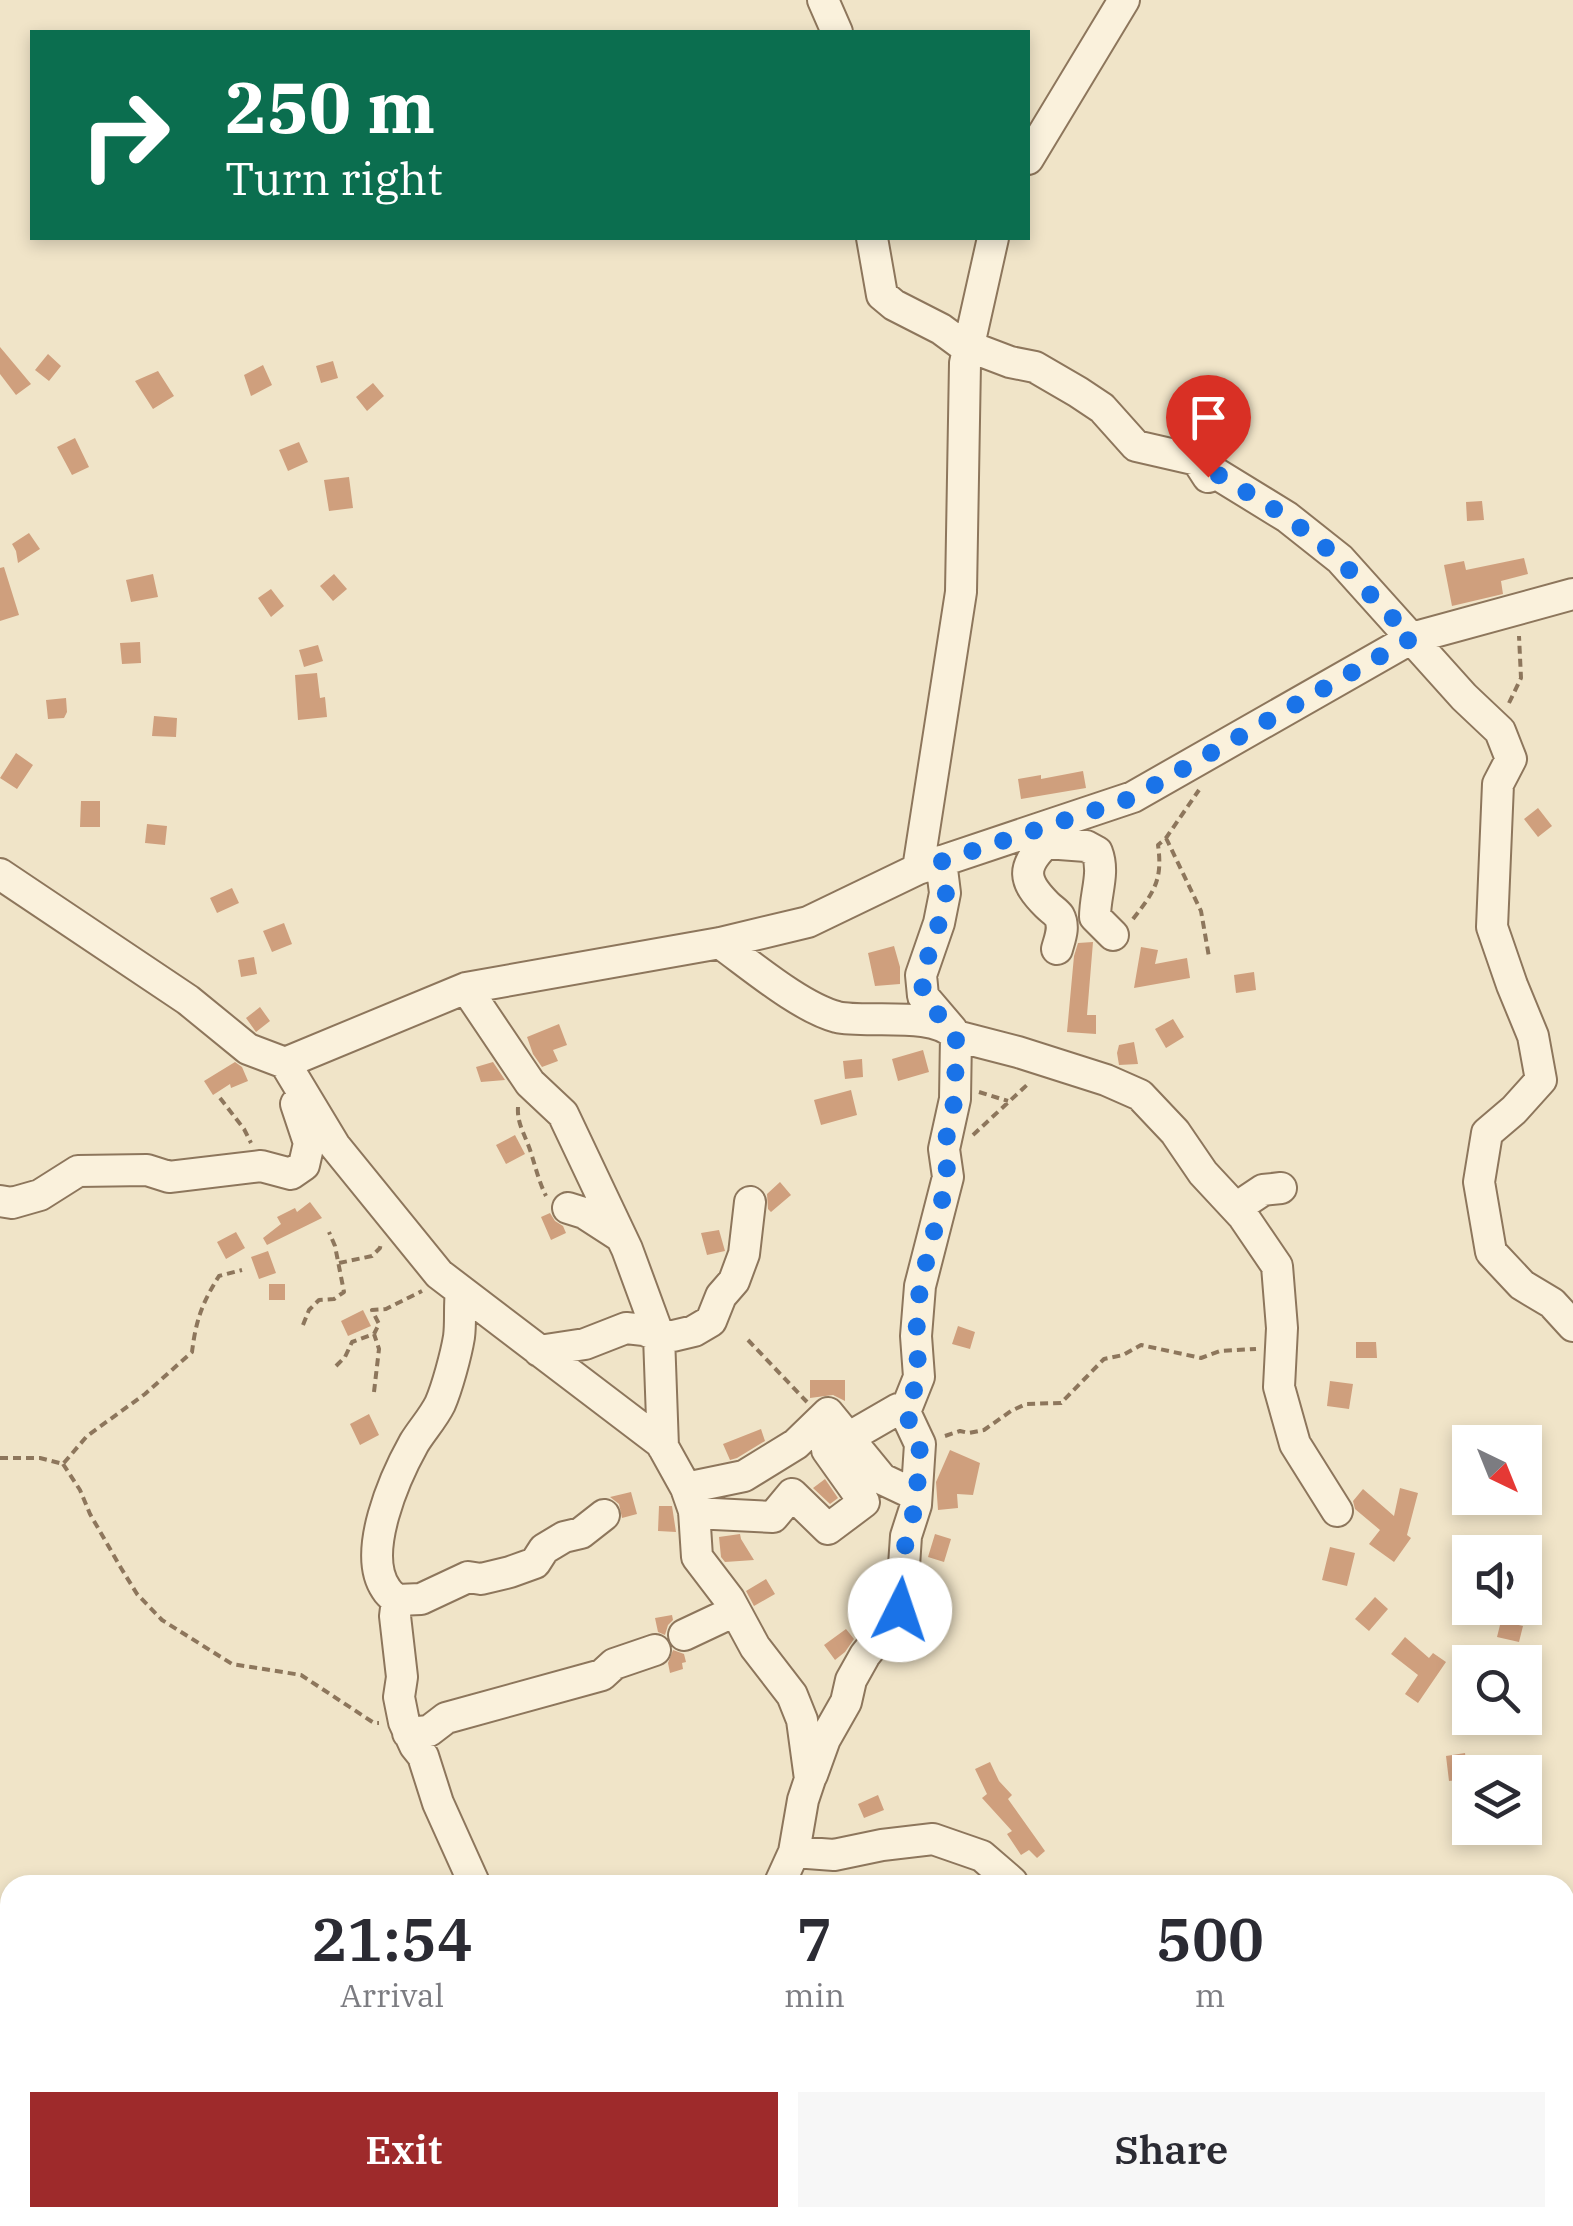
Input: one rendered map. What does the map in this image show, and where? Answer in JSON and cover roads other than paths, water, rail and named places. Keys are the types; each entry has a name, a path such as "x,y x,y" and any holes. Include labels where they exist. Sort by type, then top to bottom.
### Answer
{"street":[{"path":"823,0 835,30"},
{"path":"1030,156 1124,0"},
{"path":"872,240 882,295 894,305 968,346 1035,367 1102,408 1136,446 1197,460 1208,477 1217,474 1287,517 1340,559 1464,698 1500,730 1511,759 1498,784 1492,926 1533,1036 1541,1080 1487,1133 1478,1182 1491,1252 1522,1284 1552,1303 1573,1326"},
{"path":"905,1412 919,1378 916,1336 920,1286 948,1177 944,1149 955,1098 954,1033 923,996 922,975 946,893 930,865 961,592 965,363 993,240"},
{"path":"285,1063 466,988 720,943 808,922 930,865 1046,834 1132,798 1412,638 1573,594"},
{"path":"1046,834 1098,852 1102,866 1095,917 1113,935"},
{"path":"1046,834 1027,867 1029,883 1060,918 1063,930 1057,948"},
{"path":"0,874 188,1000 248,1048 285,1063 335,1146 450,1282 662,1442 690,1501 696,1557 729,1599 755,1647 792,1696 802,1720 810,1778"},
{"path":"720,943 811,1008 840,1018 902,1018 946,1027 954,1033 1106,1080 1140,1095 1236,1208 1277,1266 1282,1328 1279,1388 1295,1444 1338,1511"},
{"path":"466,988 530,1083 562,1114 621,1236 659,1336 663,1447"},
{"path":"0,1201 12,1203 40,1194 78,1171 147,1170 169,1177 261,1166 291,1174 304,1165 310,1143 285,1063"},
{"path":"1236,1208 1263,1190 1281,1188"},
{"path":"539,1351 586,1344 626,1328 672,1336 694,1332 711,1322 721,1296 734,1282 744,1254 750,1202"},
{"path":"558,1204 584,1212 621,1236"},
{"path":"450,1282 460,1335 439,1407 414,1444 386,1509 376,1546 384,1588 397,1600 421,1599 468,1577 510,1572 535,1563 544,1549 581,1533 604,1515"},
{"path":"690,1501 774,1517 792,1494 828,1529 864,1502 827,1450 898,1409 905,1412 920,1444 916,1505 906,1536 900,1610 865,1655 851,1680 846,1702 825,1739 803,1800 794,1852 784,1875"},
{"path":"690,1501 744,1476 796,1444 828,1413 882,1479 916,1495"},
{"path":"397,1600 400,1697 406,1728 422,1756 471,1875"},
{"path":"684,1635 735,1611"},
{"path":"406,1728 429,1730 446,1718 602,1675 614,1664 656,1650"},
{"path":"794,1852 834,1856 882,1845 933,1840 982,1856 1003,1875"}]}
